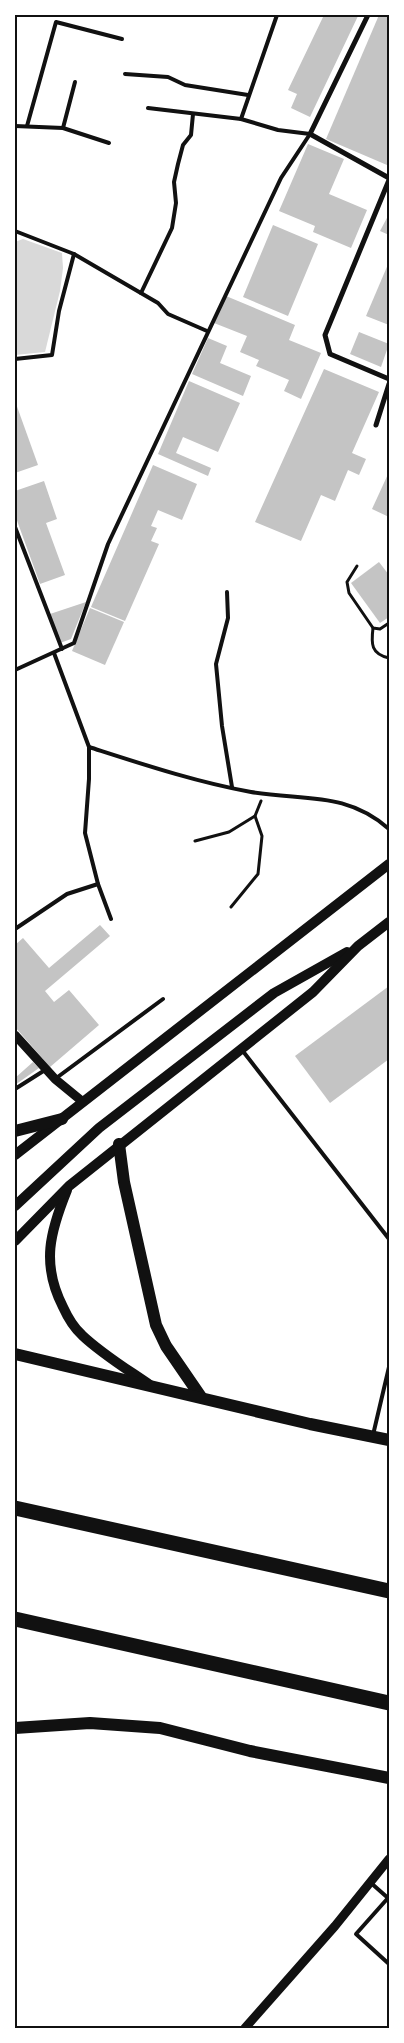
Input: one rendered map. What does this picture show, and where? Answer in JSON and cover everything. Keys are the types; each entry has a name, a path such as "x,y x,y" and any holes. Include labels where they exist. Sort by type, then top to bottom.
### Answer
{"highway":[{"path":"15,1508 389,1591"},
{"path":"15,1619 389,1703"}],"main road":[{"path":"15,1155 389,864"},
{"path":"15,1241 69,1186 119,1144 313,992 358,946 389,922"},
{"path":"15,1206 98,1128 274,993 358,946"},
{"path":"15,1131 62,1119"},
{"path":"119,1144 124,1182 156,1325 166,1346 201,1397"},
{"path":"69,1186 56,1217 49,1250 52,1281 58,1298 72,1325 82,1336 150,1386"},
{"path":"15,1354 310,1424 389,1440"},
{"path":"15,1728 90,1724 160,1728 250,1752 389,1778"}],"street":[{"path":"368,15 310,134 389,179 325,335 330,354 389,379"},
{"path":"376,425 389,384"},
{"path":"15,1034 56,1079 83,1102"},
{"path":"245,2028 371,1883 389,1859"}],"lane":[{"path":"240,119 277,15"},
{"path":"27,126 56,22 122,39"},
{"path":"125,74 168,77 185,85 248,95"},
{"path":"63,128 74,82"},
{"path":"15,670 74,643 108,544 207,331 281,178 310,134 278,130 240,119 148,108"},
{"path":"141,293 172,228 176,203 174,182 182,146 190,135 193,114"},
{"path":"15,126 63,128 109,143"},
{"path":"15,231 74,254 158,303 168,314 207,331"},
{"path":"15,359 52,355 59,311 74,254"},
{"path":"15,527 62,649"},
{"path":"227,592 228,618 216,664 222,726 232,787"},
{"path":"54,653 89,747 90,779 85,833 98,884 111,919"},
{"path":"89,747 158,770 232,787 264,793 338,800 376,817 389,829"},
{"path":"15,930 67,894 98,884"},
{"path":"56,1079 163,999"},
{"path":"241,1048 389,1239"},
{"path":"15,1089 46,1069"},
{"path":"373,1437 389,1367"},
{"path":"371,1883 388,1898 356,1934 389,1964"}],"path":[{"path":"357,566 350,574 347,587 373,628 372,648 376,653 389,658"},
{"path":"373,628 380,629 389,623"},
{"path":"195,841 229,832 255,816 264,793"},
{"path":"232,907 258,874 262,836 255,816"}],"shaded area":[{"path":"23,239 62,253 63,268 60,291 45,352 15,355 15,242"}],"building":[{"path":"324,15 358,16 310,117 291,108 297,94 288,90"},
{"path":"379,15 389,15 387,165 326,139"},
{"path":"308,144 344,159 329,194 367,210 351,248 313,232 315,226 279,211"},
{"path":"389,214 389,235 380,231"},
{"path":"273,225 318,244 288,316 243,297"},
{"path":"389,262 389,325 366,316"},
{"path":"226,296 295,325 289,340 321,353 301,399 284,391 289,380 256,366 259,360 240,352 247,336 214,323"},
{"path":"359,332 389,344 381,367 350,354"},
{"path":"208,338 227,346 220,363 251,376 243,396 192,374"},
{"path":"324,369 379,392 352,453 366,459 359,475 348,470 335,501 321,495 301,541 255,522"},
{"path":"189,381 240,403 218,452 183,437 176,453 211,468 208,476 158,454"},
{"path":"15,401 38,465 15,473"},
{"path":"153,465 197,484 182,520 158,510 151,526 157,528 151,541 159,544 125,621 91,607"},
{"path":"389,472 389,517 372,509"},
{"path":"44,481 57,519 46,523 65,575 40,584 15,515 15,491"},
{"path":"379,562 389,575 389,617 380,623 351,583"},
{"path":"86,602 71,639 60,643 50,614"},
{"path":"90,608 124,622 105,665 72,651"},
{"path":"100,925 110,936 45,991 54,1002 69,990 99,1025 50,1067 15,1027 15,945 23,938 49,968"},
{"path":"389,986 389,1059 330,1103 295,1056"},
{"path":"33,1062 39,1068 15,1085 15,1078"}]}
